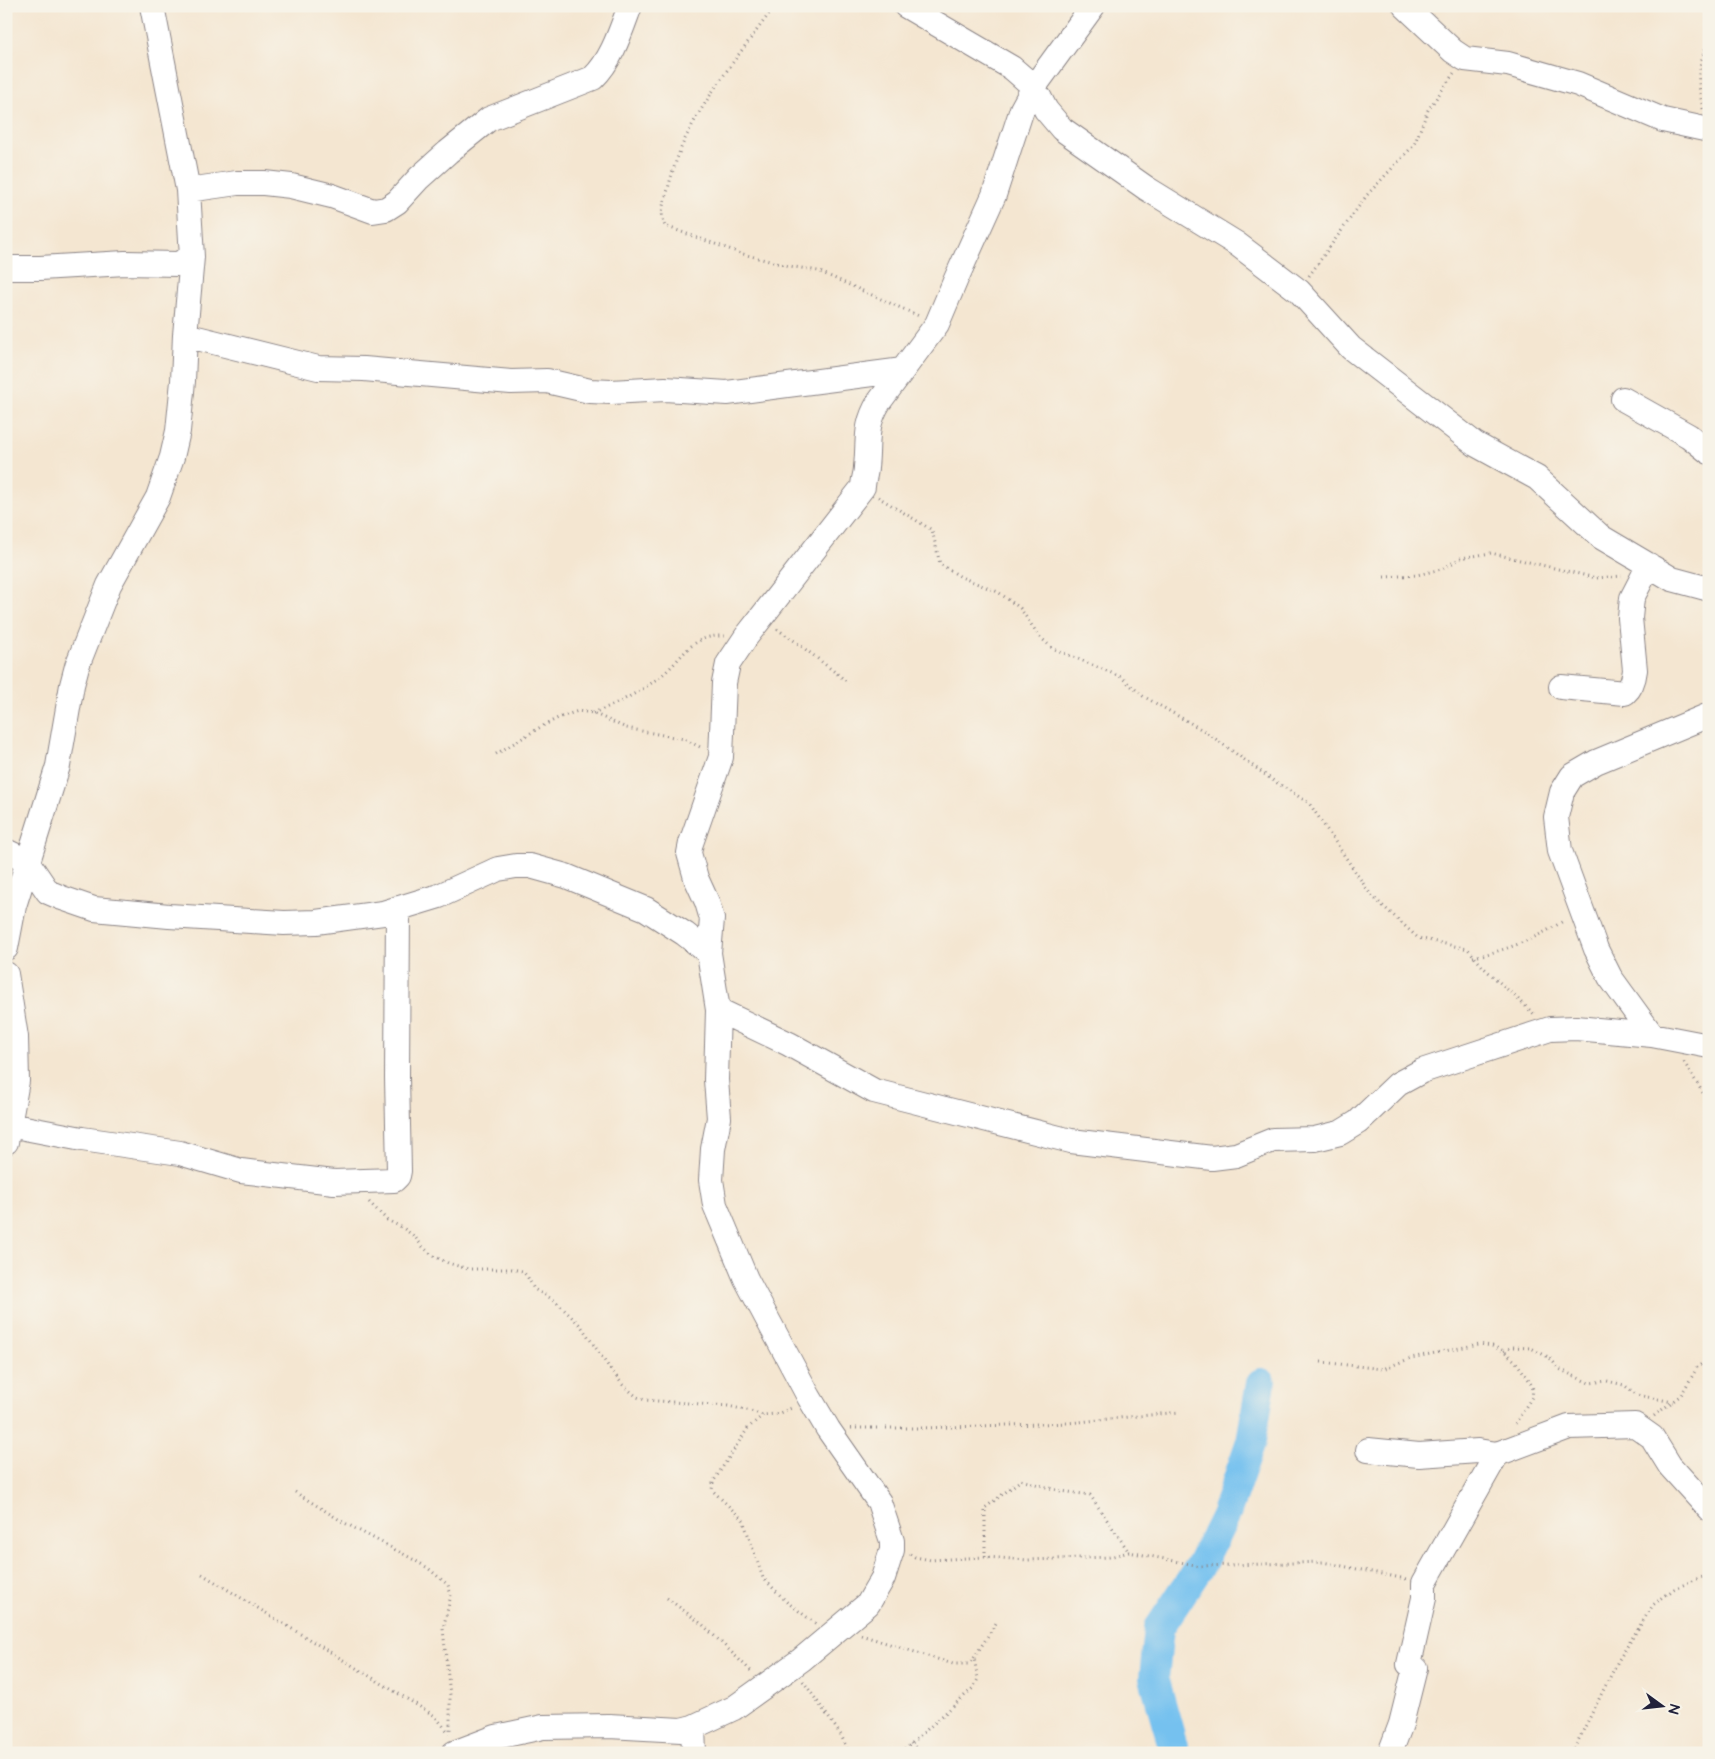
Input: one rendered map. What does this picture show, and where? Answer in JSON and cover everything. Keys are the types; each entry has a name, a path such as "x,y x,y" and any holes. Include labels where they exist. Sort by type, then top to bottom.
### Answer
{"street":[{"path":"6,948 14,906 16,856 58,766 72,685 84,643 109,585 158,497 172,457 178,431 192,257 188,190 152,6"},
{"path":"188,190 237,183 264,183 291,186 332,196 373,211 386,209 397,202 419,178 448,152 489,119 593,78 607,60 630,6"},
{"path":"906,6 1012,68 1034,87 1046,110 1062,129 1146,188 1237,244 1298,291 1351,348 1475,444 1537,478 1601,536 1645,571 1709,589"},
{"path":"454,1746 543,1727 609,1726 681,1730 693,1727 734,1708 765,1684 792,1667 868,1604 883,1578 892,1550 892,1542 879,1502 828,1429 805,1390 746,1279 716,1205 711,1180 713,1149 719,1118 716,1080 718,1010 709,954 712,919 707,902 696,878 689,853 690,843 721,757 724,683 728,664 746,636 862,487 866,470 867,434 872,415 879,402 937,324 994,195 1022,109 1034,87 1093,6"},
{"path":"1405,6 1465,59 1508,64 1578,84 1663,120 1708,129"},
{"path":"6,268 125,263 178,264 192,257"},
{"path":"185,335 318,368 364,369 511,382 547,380 590,390 611,392 665,389 727,393 903,370"},
{"path":"1622,399 1689,436 1709,452"},
{"path":"1561,687 1625,693 1630,689 1635,670 1630,618 1632,598 1645,571"},
{"path":"1652,1035 1610,977 1596,949 1580,910 1560,851 1556,817 1562,792 1572,776 1596,762 1709,715"},
{"path":"16,856 48,892 94,910 284,923 316,922 383,914 439,896 498,869 530,866 566,876 646,909 685,934 709,954"},
{"path":"6,974 16,1038 17,1081 8,1133 82,1139 180,1153 241,1171 334,1182 394,1180 400,1171 397,1078 398,908"},
{"path":"718,1010 789,1044 874,1092 1071,1141 1212,1158 1236,1155 1272,1140 1315,1139 1340,1133 1358,1122 1398,1084 1422,1071 1550,1029 1576,1028 1652,1035 1709,1046"},
{"path":"1368,1450 1419,1455 1478,1451 1497,1454 1569,1428 1635,1425 1652,1437 1670,1466 1709,1509"},
{"path":"1390,1753 1401,1724 1415,1668 1408,1664 1424,1598 1424,1583 1497,1454"},
{"path":"693,1727 694,1753"}],"path":[{"path":"775,6 721,80 685,139 662,211 665,226 743,254 784,265 818,271 937,324"},
{"path":"1708,129 1698,81 1701,58 1709,41"},
{"path":"1298,291 1367,195 1414,145 1428,110 1465,59"},
{"path":"862,487 932,530 940,564 961,577 998,592 1020,608 1039,636 1052,648 1121,677 1144,696 1206,732 1271,779 1309,803 1371,895 1378,902 1418,938 1468,950 1473,957 1550,1029"},
{"path":"1384,577 1416,575 1442,569 1461,558 1491,553 1596,578 1645,571"},
{"path":"760,618 796,642 849,683"},
{"path":"593,713 623,701 659,678 680,659 694,642 715,635 746,636"},
{"path":"496,754 558,718 573,711 583,711 593,713 626,728 684,739 721,757"},
{"path":"1473,957 1502,951 1520,944 1559,924 1580,910"},
{"path":"1681,1056 1703,1093 1709,1097"},
{"path":"365,1199 373,1204 387,1220 404,1228 415,1237 432,1255 448,1263 468,1270 512,1269 522,1271 534,1289 554,1300 581,1326 608,1366 623,1385 637,1397 664,1402 728,1406 750,1410 763,1415 778,1414 791,1409 798,1404 805,1390"},
{"path":"1321,1362 1383,1369 1412,1358 1468,1346 1486,1345 1504,1351 1516,1362 1533,1389 1532,1397 1497,1454"},
{"path":"1504,1351 1512,1347 1531,1348 1550,1358 1559,1369 1589,1383 1607,1381 1624,1385 1637,1394 1673,1402"},
{"path":"1635,1425 1654,1416 1681,1395 1697,1368 1709,1357"},
{"path":"828,1429 1068,1423 1180,1412"},
{"path":"763,1415 748,1428 713,1482 712,1490 743,1520 763,1578 786,1602 835,1631 952,1664 968,1664 974,1658 996,1623"},
{"path":"985,1557 985,1508 1021,1480 1061,1491 1090,1495 1129,1552"},
{"path":"295,1492 343,1522 409,1556 448,1585 451,1595 443,1629 454,1746"},
{"path":"892,1542 914,1557 931,1560 985,1557 1028,1560 1109,1557 1129,1552 1200,1566 1323,1562 1424,1583"},
{"path":"202,1574 435,1716 454,1746"},
{"path":"1572,1753 1618,1661 1653,1605 1674,1589 1699,1578 1709,1576"},
{"path":"667,1598 703,1625 765,1684"},
{"path":"901,1753 974,1688 978,1679 974,1658"},
{"path":"792,1667 841,1735 849,1753"},
{"path":"911,1743 921,1753"}],"waterway":[{"path":"1173,1753 1173,1746 1154,1678 1159,1628 1200,1566 1225,1516 1251,1441 1261,1383"}]}
